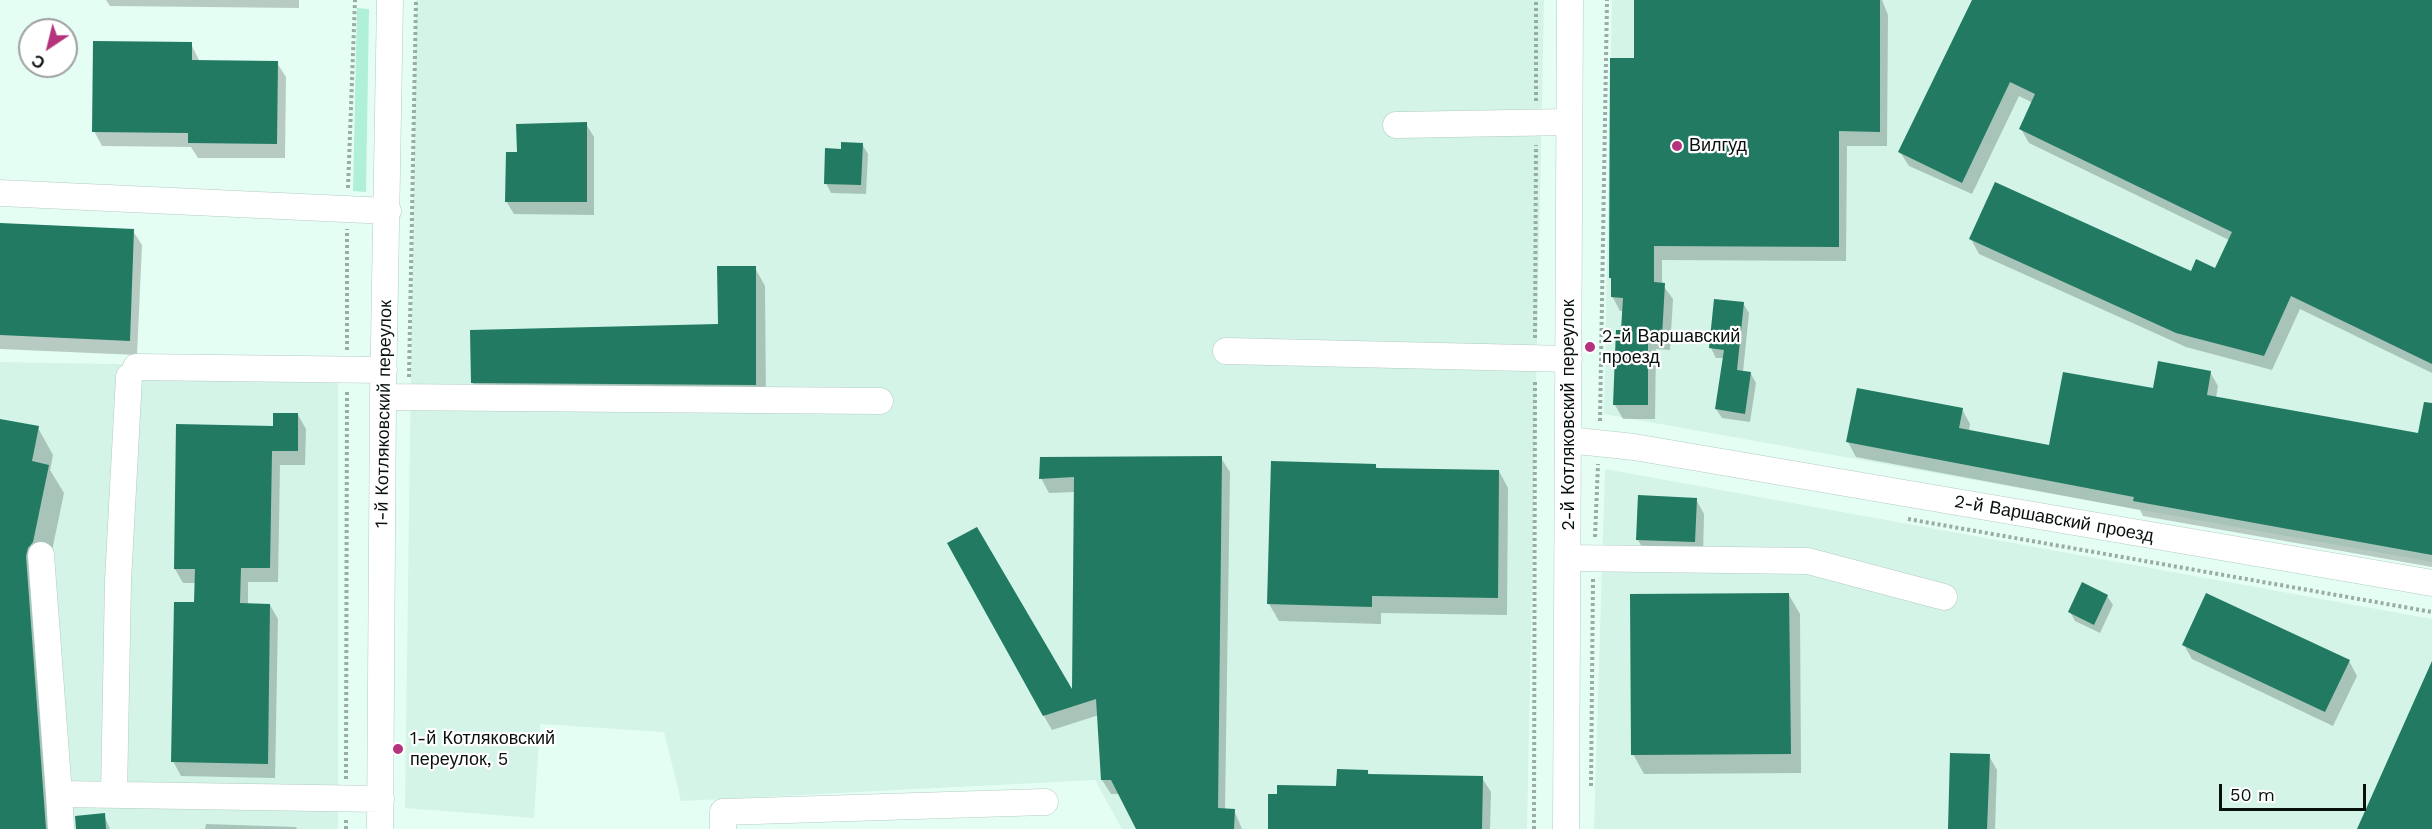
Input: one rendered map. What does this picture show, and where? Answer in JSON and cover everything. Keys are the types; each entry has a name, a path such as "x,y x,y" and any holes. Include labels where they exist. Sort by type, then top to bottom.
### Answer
{"street":[{"name":"1-й Котляковский переулок","path":"381,829 383,397 390,0"},
{"name":"2-й Котляковский переулок","path":"1566,829 1570,0"},
{"path":"1396,125 1569,122"},
{"path":"0,193 388,212"},
{"path":"1226,351 1569,359"},
{"path":"114,795 118,581 133,372 384,370"},
{"path":"383,397 880,401"},
{"name":"2-й Варшавский проезд","path":"1568,440 1634,447 2432,583"},
{"path":"41,555 61,829"},
{"path":"1568,558 1808,561 1944,597"},
{"path":"59,794 381,799"},
{"path":"723,829 723,812 1045,802"}],"path":[{"path":"346,829 347,209 355,0"},
{"path":"409,397 416,0"},
{"path":"1534,829 1536,0"},
{"path":"1606,0 1599,421 1608,423"},
{"path":"1591,794 1594,559 1598,463 1609,465"},
{"path":"1902,517 2432,612"}],"shaded area":[{"path":"416,0 1544,0 1527,829 1122,829 1095,780 681,801 664,732 540,724 534,818 405,808"},
{"path":"1612,0 2432,0 2432,562 1604,414"},
{"path":"0,362 338,368 338,829 0,829"},
{"path":"1605,469 2432,619 2432,829 1594,829"}],"green space":[{"path":"357,8 369,9 366,192 353,191"}],"building":[{"path":"1634,0 1880,0 1880,132 1839,131 1839,247 1654,246 1654,282 1665,283 1662,336 1648,335 1648,405 1613,405 1616,330 1621,330 1623,298 1611,297 1611,278 1609,278 1610,58 1634,58"},
{"path":"1972,0 2432,0 2432,364 2291,296 2264,356 2176,333 1969,239 1995,182 2191,271 2196,259 2215,268 2232,232 2019,129 2035,94 2010,82 1962,183 1898,152"},
{"path":"93,41 192,42 192,60 278,61 277,144 188,143 188,133 92,132"},
{"path":"587,122 587,202 505,202 506,152 517,152 516,124"},
{"path":"841,142 863,143 861,185 824,184 825,148 841,149"},
{"path":"0,223 134,229 130,341 0,335"},
{"path":"717,266 756,266 756,385 471,383 470,330 718,324"},
{"path":"1714,299 1744,302 1737,370 1751,372 1745,414 1715,409 1724,350 1709,348"},
{"path":"2158,361 2211,371 2207,395 2418,433 2424,402 2432,403 2432,555 2133,501 2134,497 1846,442 1857,388 1963,408 1959,428 2049,445 2063,372 2153,388"},
{"path":"273,413 298,413 298,451 272,451 270,568 241,568 240,603 270,604 268,764 171,762 174,602 194,602 195,569 174,569 176,424 273,426"},
{"path":"0,419 39,426 32,461 49,465 33,542 26,556 46,829 0,829"},
{"path":"1222,456 1218,808 1235,809 1234,829 1136,829 1111,780 1101,780 1096,699 1043,716 947,543 977,527 1072,689 1074,477 1039,479 1040,457"},
{"path":"1271,461 1376,464 1376,468 1499,470 1498,598 1372,596 1372,607 1267,604"},
{"path":"1638,495 1697,498 1695,542 1636,540"},
{"path":"2082,582 2108,595 2094,625 2068,612"},
{"path":"1789,593 1791,754 1631,755 1630,594"},
{"path":"2206,593 2350,660 2325,712 2182,645"},
{"path":"2432,661 2432,829 2357,829"},
{"path":"1950,753 1990,754 1987,829 1948,829"},
{"path":"1337,769 1368,770 1368,774 1483,776 1482,829 1268,829 1268,794 1277,794 1277,785 1336,786"},
{"path":"105,813 106,829 76,829 75,816"}],"place":[{"name":"Вилгуд","path":"1677,146"},
{"name":"2-й Варшавский проезд","path":"1590,347"},
{"name":"1-й Котляковский переулок, 5","path":"398,749"}]}
